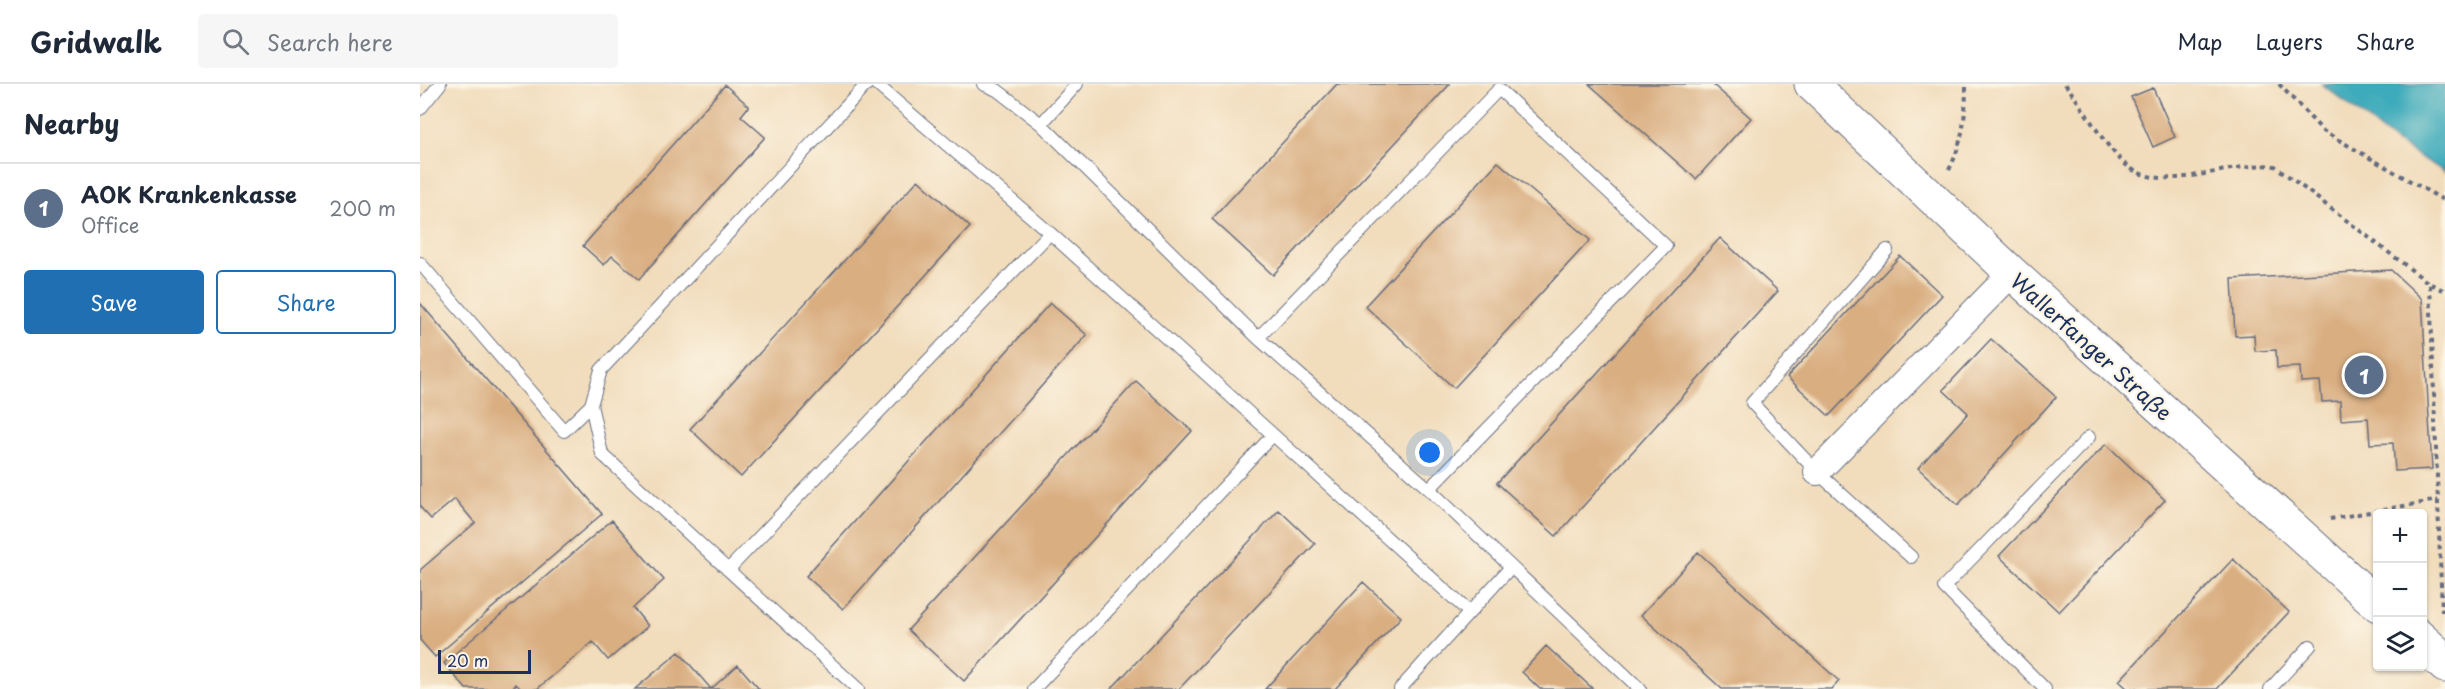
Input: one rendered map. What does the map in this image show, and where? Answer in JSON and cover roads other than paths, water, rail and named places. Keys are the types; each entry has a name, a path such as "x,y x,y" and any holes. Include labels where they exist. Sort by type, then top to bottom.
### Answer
{"main road":[{"name":"Wallerfanger Straße","path":"1811,84 2012,273 2373,600"}],"street":[{"path":"1817,472 2012,273"}],"lane":[{"path":"420,109 440,84"},
{"path":"858,689 602,454 591,405 601,370 867,84"},
{"path":"876,84 1050,233 1469,612"},
{"path":"983,84 998,90 1041,124 1258,339 1429,489 1640,689"},
{"path":"1041,124 1077,84"},
{"path":"1825,84 1974,219"},
{"path":"1258,339 1502,86 1666,246 1429,489"},
{"path":"728,570 1050,233"},
{"path":"1887,250 1752,403 1817,472 1911,557"},
{"path":"420,263 564,431 591,405"},
{"path":"1034,689 1273,435"},
{"path":"2045,689 1944,586 2089,437"},
{"path":"1400,689 1511,567"},
{"path":"2427,634 2439,656"},
{"path":"2270,689 2310,646"}],"water":[{"path":"2322,84 2445,84 2445,172 2397,143"}],"place":[{"name":"AOK Krankenkasse","path":"2364,375"}]}
